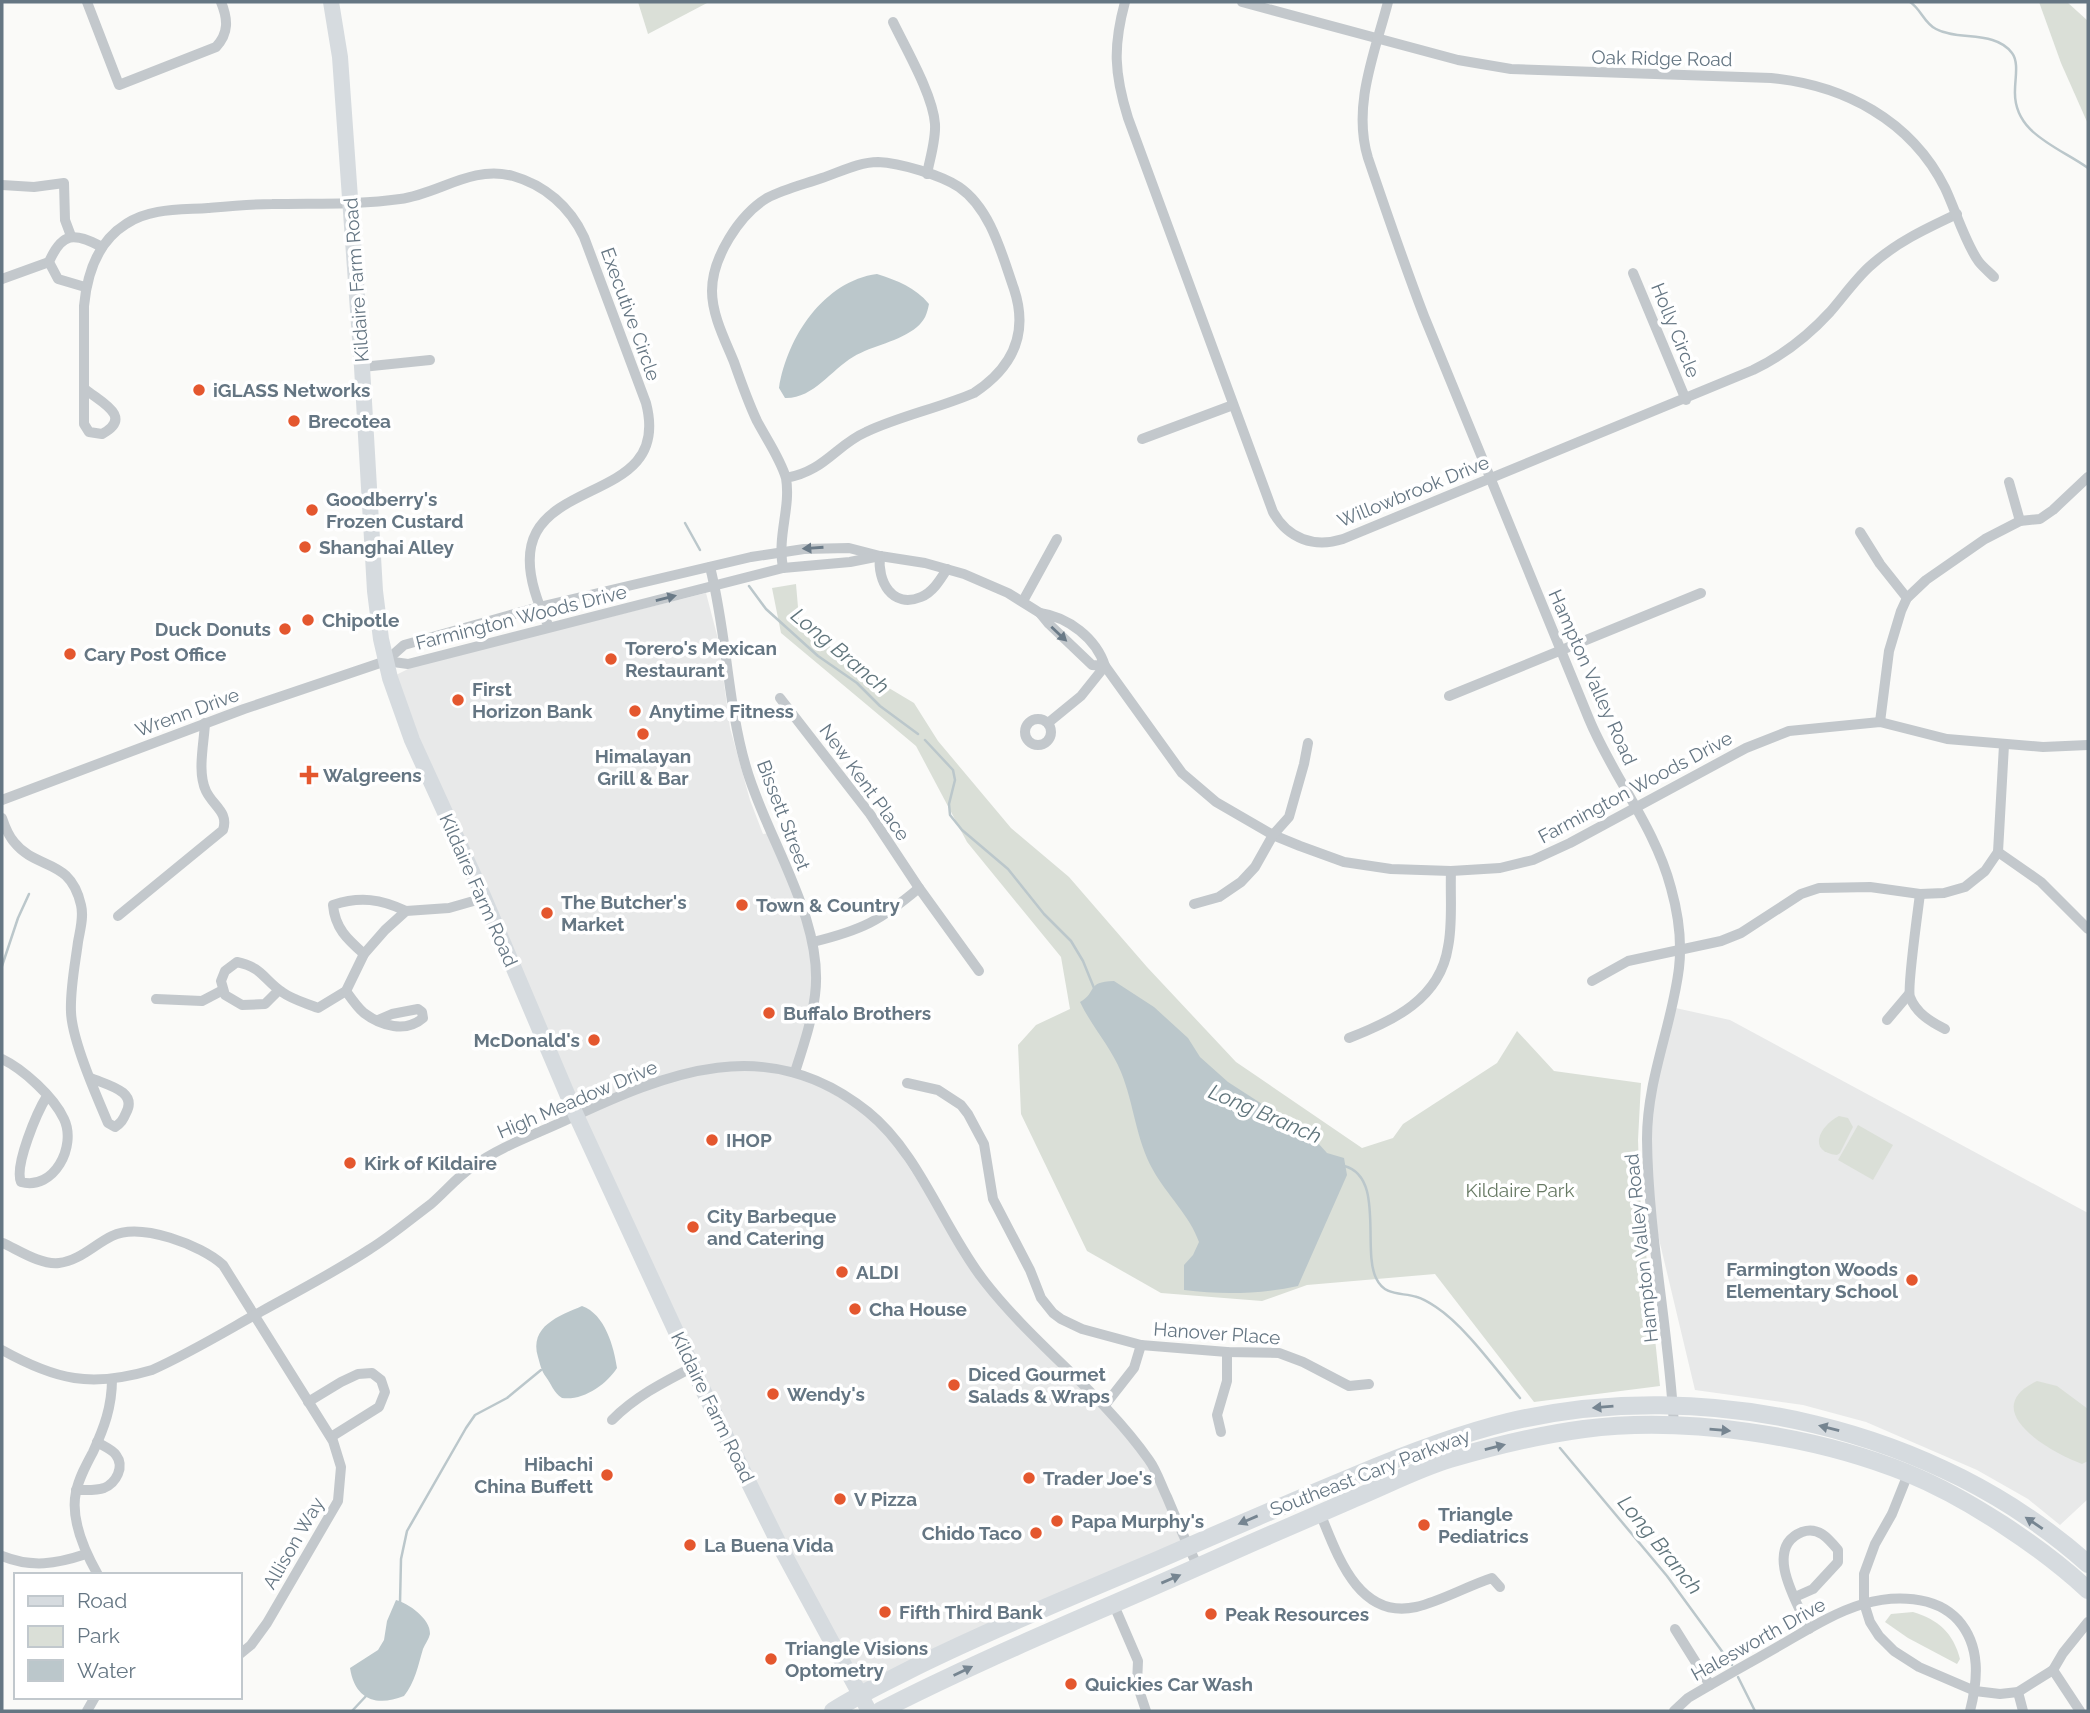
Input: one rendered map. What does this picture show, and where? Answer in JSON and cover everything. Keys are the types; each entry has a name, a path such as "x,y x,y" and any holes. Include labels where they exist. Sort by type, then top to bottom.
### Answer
{"main road":[{"name":"Kildaire Farm Road","path":"331,2 340,57 362,367 374,591 386,661 412,740 484,898 576,1115 693,1367 783,1552 869,1711"},
{"name":"Southeast Cary Parkway","path":"833,1711 950,1650 1382,1465 1476,1430 1541,1415 1585,1409 1673,1406 1731,1410 1796,1420 1848,1433 1888,1446 1980,1489 2050,1534 2088,1564"},
{"name":"Southeast Cary Parkway","path":"880,1711 1113,1603 1446,1461 1489,1448 1585,1429 1674,1426 1791,1440 1844,1452 1908,1474 2007,1528 2054,1561 2088,1590"}],"street":[{"path":"87,2 119,85 216,47 223,39 226,26 227,15 221,2"},
{"name":"Willowbrook Drive","path":"1125,2 1116,40 1115,66 1128,117 1273,512 1291,533 1308,541 1330,543 1343,539 1686,400 1753,370 1786,351 1819,323 1867,268 1891,248 1920,231 1957,215"},
{"name":"Oak Ridge Road","path":"1242,2 1465,61 1511,69 1771,78 1822,86 1864,104 1907,136 1930,162 1977,260 1994,277"},
{"name":"Hampton Valley Road","path":"1388,2 1362,104 1365,149 1423,313 1561,650 1597,736 1660,857 1671,888 1679,968 1654,1076 1647,1138 1674,1426"},
{"path":"893,22 916,69 933,113 935,126 927,174"},
{"path":"783,568 780,552 788,488 786,478 752,409 716,315 712,290 718,261 741,222 757,206 775,195 866,163 896,164 949,182 967,193 979,206 991,228 1018,301 1020,317 1012,353 1003,369 974,393 868,430 823,463 799,476 786,478"},
{"name":"Executive Circle","path":"102,247 126,224 158,211 402,199 458,179 478,175 501,174 527,181 548,193 571,214 578,225 646,403 649,428 642,453 626,473 558,508 533,537 529,555 531,581 549,628"},
{"path":"2,185 34,187 64,183 65,220 71,236"},
{"path":"2,279 49,262 56,246 71,236 102,247 85,287 84,388"},
{"path":"49,262 58,279 85,287"},
{"name":"Holly Circle","path":"1633,273 1686,400"},
{"path":"362,367 430,360"},
{"path":"1142,439 1233,405"},
{"path":"1880,722 1889,652 1901,611 1908,598 1926,580 1994,533 2020,521 2040,519 2088,477"},
{"path":"2009,482 2020,521"},
{"path":"1860,532 1880,564 1908,598"},
{"path":"1023,601 1057,538"},
{"name":"Farmington Woods Drive","path":"386,661 404,645 539,607 780,552 849,548 880,556 899,557 947,569 989,585 1040,612 1057,615 1076,629 1102,655 1105,666 1191,783 1233,814 1273,835 1333,858 1391,869 1451,871 1500,867 1532,860 1561,848 1746,748 1774,736 1809,728 1880,722 1947,739 2043,747 2088,745"},
{"path":"880,556 879,567 884,587 893,595 905,599 919,598 930,591 947,569"},
{"name":"Farmington Woods Drive","path":"386,661 408,664 783,568 850,562 880,556"},
{"name":"Bissett Street","path":"710,567 722,619 738,735 746,767 813,942 816,993 795,1072"},
{"path":"1449,696 1701,593"},
{"name":"Wrenn Drive","path":"2,800 205,723 386,661"},
{"path":"1048,723 1081,696 1105,666"},
{"name":"New Kent Place","path":"780,698 870,814 979,971"},
{"path":"118,916 223,830 226,821 223,814 205,790 202,770 205,723"},
{"path":"1194,904 1219,897 1255,867 1273,835 1289,817 1308,743"},
{"path":"1592,981 1628,961 1721,941 1741,933 1801,894 1819,888 1870,887 1920,894 1944,893 1965,887 1985,871 1998,852 2004,744"},
{"path":"2,818 7,833 19,848 61,870 70,879 82,907 71,1010 72,1026 91,1078 108,1123 115,1127 121,1123 130,1101 124,1093 91,1078"},
{"path":"1998,852 2041,882 2088,929"},
{"path":"1349,1038 1403,1014 1422,998 1439,973 1448,948 1451,871"},
{"path":"813,942 847,934 873,924 919,888"},
{"path":"1887,1020 1909,994 1920,894"},
{"path":"363,954 341,933 334,919 333,905 366,900 387,902 406,911 449,908 484,898"},
{"path":"279,990 265,1004 242,1004 225,995 220,981 225,971 237,961 251,964 292,999 318,1008 345,990 363,954 406,911"},
{"path":"156,999 202,1001 223,990"},
{"path":"345,990 363,1013 378,1020"},
{"path":"1909,994 1917,1009 1945,1029"},
{"path":"2,1059 32,1078 47,1096 64,1118 67,1136 57,1170 51,1177 27,1184 21,1182 19,1168 40,1108 47,1096"},
{"name":"High Meadow Drive","path":"2,1350 31,1366 60,1377 112,1380 152,1370 372,1248 488,1156 576,1115 641,1087 699,1070 748,1065 795,1072 850,1099 889,1132 912,1163 953,1236 987,1284 1049,1351 1105,1405 1153,1464 1198,1567"},
{"name":"Hanover Place","path":"907,1083 938,1090 961,1105 968,1114 985,1144 993,1199 1030,1269 1041,1298 1053,1313 1082,1329 1141,1345 1279,1353 1349,1386 1368,1384"},
{"name":"Allison Way","path":"3,1243 39,1260 58,1263 74,1258 120,1232 132,1230 196,1247 214,1257 223,1265 331,1437 341,1467 338,1501 267,1623 242,1652"},
{"name":"Hanover Place","path":"1105,1405 1134,1368 1141,1345"},
{"path":"1221,1432 1217,1415 1227,1381 1227,1352"},
{"path":"612,1420 628,1405 659,1384 693,1367"},
{"path":"308,1402 358,1374 372,1373 381,1380 386,1392 379,1407 331,1437"},
{"path":"97,1573 86,1554 75,1511 76,1490 112,1402 112,1380"},
{"path":"76,1490 103,1489 119,1474 120,1462 116,1454 97,1442"},
{"path":"1908,1474 1864,1574 1864,1604 1870,1622 1894,1651 1919,1667 1975,1691 2000,1694 2018,1692 2053,1670 2088,1622"},
{"path":"1320,1513 1350,1580 1373,1599 1392,1607 1416,1607 1492,1578 1500,1587"},
{"path":"1795,1597 1813,1589 1838,1562 1838,1550 1828,1538 1817,1531 1799,1533 1784,1547 1784,1568 1795,1597 1809,1629"},
{"path":"2,1556 18,1563 42,1565 86,1554"},
{"name":"Halesworth Drive","path":"1674,1711 1688,1698 1809,1629 1864,1604 1912,1600 1930,1601 1944,1608 1966,1629 1977,1665 1975,1691 1969,1711"},
{"path":"1113,1603 1138,1661 1137,1684 1146,1711"},
{"path":"1675,1629 1710,1685"},
{"path":"2053,1670 2080,1711"},
{"path":"2018,1692 2023,1711"}],"shaded area":[{"path":"706,593 718,639 730,728 750,800 763,834 770,833 806,918 816,993 796,1072 880,1122 969,1261 1152,1464 1188,1546 860,1695 702,1388 390,678 416,665"},
{"path":"1671,1007 1730,1020 2088,1213 2088,1499 2060,1525 2028,1499 1977,1470 1866,1422 1803,1405 1695,1390 1653,1214 1647,1138"}],"green space":[{"path":"638,2 714,2 707,3 648,34"},
{"path":"2039,2 2067,2 2088,21 2088,124 2061,63"},
{"name":"Kildaire Park","path":"796,584 799,619 852,666 914,703 938,741 1011,828 1069,877 1147,967 1236,1062 1362,1148 1393,1138 1403,1124 1497,1063 1517,1031 1554,1071 1641,1083 1638,1140 1640,1196 1660,1386 1534,1402 1435,1274 1307,1285 1262,1301 1161,1293 1087,1251 1021,1114 1018,1045 1036,1025 1070,1009 1061,957 967,842 916,746 781,633 772,588"},
{"path":"1839,1116 1848,1118 1853,1127 1837,1155 1822,1149 1819,1138 1826,1126"},
{"path":"1858,1125 1893,1145 1873,1180 1838,1160"},
{"path":"2037,1381 2057,1386 2088,1409 2088,1461 2082,1464 2053,1450 2025,1429 2016,1417 2014,1405 2020,1392"},
{"path":"1913,1612 1944,1629 1957,1650 1960,1659 1957,1664 1908,1638 1885,1622 1891,1614"}],"water":[{"path":"877,274 906,285 924,298 929,304 922,322 910,332 853,357 804,394 785,398 779,388 783,369 790,350 811,315 840,288"},
{"path":"1114,981 1154,1007 1188,1038 1200,1057 1228,1082 1262,1104 1299,1122 1327,1153 1344,1158 1347,1175 1298,1286 1241,1293 1184,1290 1184,1265 1199,1242 1190,1223 1147,1158 1121,1072 1080,1002 1089,995 1095,985"},
{"path":"582,1306 597,1316 607,1332 617,1368 593,1391 578,1397 562,1398 542,1369 536,1346 538,1337 548,1324"},
{"path":"396,1600 407,1604 423,1617 430,1634 414,1679 404,1696 385,1701 376,1700 362,1694 350,1668 378,1650 384,1640 387,1621"}],"waterway":[{"path":"1910,2 1936,29 1955,35 1986,38 2005,46 2015,61 2016,105 2021,118 2040,138 2088,168"},
{"name":"Long Branch","path":"685,523 700,550"},
{"name":"Long Branch","path":"749,586 766,609 818,656 857,683 880,706 918,734"},
{"name":"Long Branch","path":"925,740 953,770 955,780 949,804 950,815 962,830 1008,869 1044,914 1071,941 1094,988"},
{"path":"2,966 29,894"},
{"name":"Long Branch","path":"1344,1166 1357,1172 1364,1184 1370,1215 1372,1265 1380,1284 1394,1293 1422,1299 1447,1315 1520,1398"},
{"path":"400,1603 401,1559 407,1531 466,1428 475,1415 507,1398 541,1370"},
{"name":"Long Branch","path":"1560,1448 1667,1576 1732,1665"},
{"name":"Long Branch","path":"1738,1677 1755,1711"},
{"path":"352,1711 367,1695"}],"place":[{"name":"iGLASS Networks","path":"199,390"},
{"name":"Brecotea","path":"294,421"},
{"name":"Goodberry's Frozen Custard","path":"312,510"},
{"name":"Shanghai Alley","path":"305,547"},
{"name":"Chipotle","path":"308,620"},
{"name":"Duck Donuts","path":"285,629"},
{"name":"Cary Post Office","path":"70,654"},
{"name":"Torero's Mexican Restaurant","path":"611,659"},
{"name":"First Horizon Bank","path":"458,700"},
{"name":"Anytime Fitness","path":"635,711"},
{"name":"Himalayan Grill & Bar","path":"643,734"},
{"name":"Walgreens","path":"309,775"},
{"name":"Town & Country","path":"742,905"},
{"name":"The Butcher's Market","path":"547,913"},
{"name":"Buffalo Brothers","path":"769,1013"},
{"name":"McDonald's","path":"594,1040"},
{"name":"IHOP","path":"712,1140"},
{"name":"Kirk of Kildaire","path":"350,1163"},
{"name":"City Barbeque and Catering","path":"693,1227"},
{"name":"ALDI","path":"842,1272"},
{"name":"Farmington Woods Elementary School","path":"1912,1280"},
{"name":"Cha House","path":"855,1309"},
{"name":"Diced Gourmet Salads & Wraps","path":"954,1385"},
{"name":"Wendy's","path":"773,1394"},
{"name":"Hibachi China Buffett","path":"607,1475"},
{"name":"Trader Joe's","path":"1029,1478"},
{"name":"V Pizza","path":"840,1499"},
{"name":"Papa Murphy's","path":"1057,1521"},
{"name":"Triangle Pediatrics","path":"1424,1525"},
{"name":"Chido Taco","path":"1036,1533"},
{"name":"La Buena Vida","path":"690,1545"},
{"name":"Fifth Third Bank","path":"885,1612"},
{"name":"Peak Resources","path":"1211,1614"},
{"name":"Triangle Visions Optometry","path":"771,1659"},
{"name":"Quickies Car Wash","path":"1071,1684"}]}
